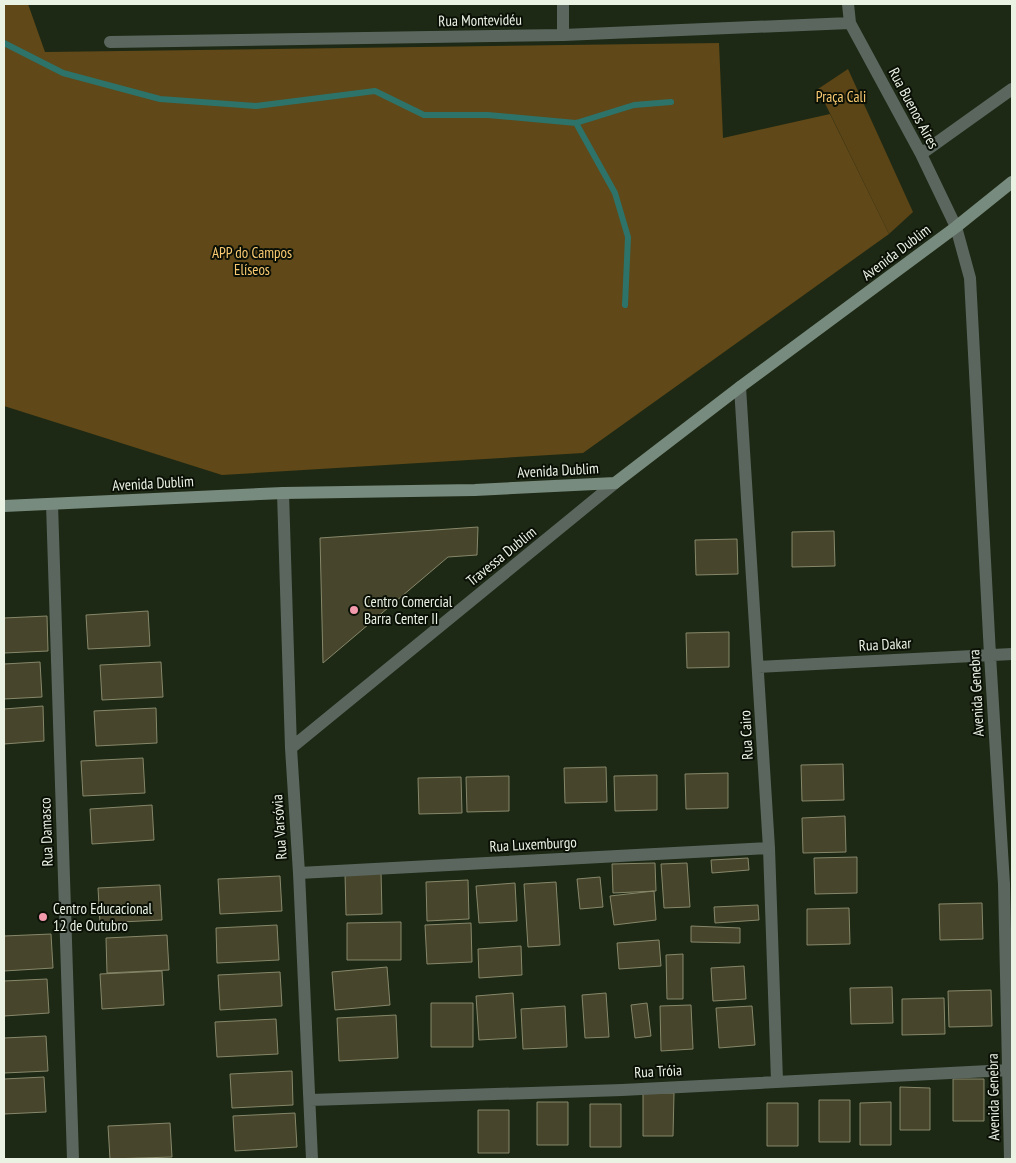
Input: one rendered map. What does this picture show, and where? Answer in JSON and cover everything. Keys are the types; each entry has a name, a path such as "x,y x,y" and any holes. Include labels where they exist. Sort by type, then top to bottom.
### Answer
{"street":[{"path":"563,4 563,35"},
{"name":"Rua Buenos Aires","path":"848,4 850,23 921,154 956,227"},
{"name":"Rua Montevidéu","path":"110,42 563,35 850,23"},
{"path":"921,154 1012,89"},
{"name":"Avenida Dublim","path":"4,506 282,493 475,490 615,483 740,387 956,227 1012,182"},
{"name":"Avenida Genebra","path":"956,227 970,278 990,656 1008,884 1010,1159"},
{"name":"Rua Cairo","path":"740,387 769,848 777,1081"},
{"name":"Travessa Dublim","path":"290,748 615,483"},
{"name":"Rua Varsóvia","path":"282,493 290,748 299,873 312,1159"},
{"name":"Rua Damasco","path":"52,504 73,1159"},
{"name":"Rua Dakar","path":"758,667 1012,654"},
{"name":"Rua Luxemburgo","path":"299,873 769,848"},
{"name":"Rua Tróia","path":"310,1100 622,1090 1008,1070"}],"green space":[{"name":"APP do Campos Elíseos","path":"4,4 28,4 45,52 719,43 723,138 830,114 889,234 583,453 222,475 4,406"},
{"name":"Praça Cali","path":"848,69 913,212 889,234 818,89"}],"building":[{"name":"Centro Comercial Barra Center II","path":"478,527 477,555 448,557 323,663 320,538"},
{"path":"834,531 835,566 792,567 792,532"},
{"path":"737,539 738,574 696,575 695,540"},
{"path":"148,611 150,646 88,649 86,615"},
{"path":"47,616 48,651 4,653 4,618"},
{"path":"729,632 729,667 687,668 686,633"},
{"path":"40,662 42,697 4,699 4,664"},
{"path":"161,662 163,697 102,700 100,665"},
{"path":"43,706 44,741 4,744 4,709"},
{"path":"156,708 157,743 96,746 94,711"},
{"path":"143,758 145,793 83,796 81,761"},
{"path":"843,764 844,800 802,801 801,765"},
{"path":"606,767 607,802 565,803 564,768"},
{"path":"728,773 728,808 686,809 685,774"},
{"path":"657,775 657,810 615,811 614,776"},
{"path":"509,776 509,811 467,812 466,777"},
{"path":"461,777 462,813 419,814 418,778"},
{"path":"152,805 154,840 92,844 90,809"},
{"path":"845,816 846,852 803,853 802,818"},
{"path":"857,857 857,893 815,894 814,858"},
{"path":"748,858 749,870 712,873 711,860"},
{"path":"655,863 656,891 613,893 612,864"},
{"path":"687,863 690,907 664,908 661,864"},
{"path":"381,872 382,914 346,915 345,873"},
{"path":"280,876 282,911 220,914 218,879"},
{"path":"600,877 603,907 580,909 577,879"},
{"path":"468,880 469,919 427,921 426,882"},
{"path":"556,882 560,945 528,947 524,884"},
{"path":"515,883 517,921 479,923 476,886"},
{"path":"160,885 162,920 100,923 98,888"},
{"path":"654,891 656,920 614,925 610,896"},
{"path":"982,903 983,939 940,940 939,904"},
{"path":"758,905 759,920 715,923 714,907"},
{"path":"849,908 850,944 807,945 807,909"},
{"path":"401,922 401,960 347,960 347,923"},
{"path":"471,923 472,962 427,964 425,925"},
{"path":"277,925 279,960 217,963 216,928"},
{"path":"691,926 740,928 740,943 691,942"},
{"path":"51,934 53,968 4,971 4,936"},
{"path":"167,935 169,970 107,973 106,938"},
{"path":"659,940 661,966 619,969 617,943"},
{"path":"521,946 522,975 479,978 478,949"},
{"path":"683,954 683,999 667,999 666,955"},
{"path":"744,966 746,999 713,1001 711,968"},
{"path":"387,967 390,1005 335,1010 332,972"},
{"path":"162,971 164,1005 102,1009 100,974"},
{"path":"280,972 282,1006 220,1010 218,975"},
{"path":"47,979 49,1013 4,1016 4,981"},
{"path":"892,987 893,1023 851,1024 850,988"},
{"path":"991,990 992,1026 949,1027 948,991"},
{"path":"513,993 516,1038 479,1040 476,996"},
{"path":"606,993 609,1037 585,1038 582,995"},
{"path":"944,998 945,1034 902,1035 902,999"},
{"path":"431,1003 473,1003 473,1047 431,1047"},
{"path":"647,1003 651,1036 635,1038 631,1005"},
{"path":"691,1005 693,1049 661,1051 660,1006"},
{"path":"565,1006 567,1047 523,1049 521,1009"},
{"path":"752,1006 755,1045 719,1048 716,1008"},
{"path":"396,1015 398,1058 339,1061 337,1018"},
{"path":"276,1019 278,1054 217,1057 215,1022"},
{"path":"46,1036 48,1071 4,1073 4,1038"},
{"path":"292,1071 293,1105 232,1108 230,1074"},
{"path":"44,1077 46,1112 4,1114 4,1079"},
{"path":"953,1079 984,1079 984,1121 953,1121"},
{"path":"900,1087 930,1088 930,1130 900,1130"},
{"path":"643,1093 674,1093 673,1136 643,1136"},
{"path":"819,1100 850,1100 850,1142 819,1142"},
{"path":"537,1102 568,1102 568,1145 537,1145"},
{"path":"891,1102 891,1145 860,1145 860,1103"},
{"path":"767,1103 798,1103 798,1146 767,1146"},
{"path":"590,1104 621,1104 621,1147 590,1147"},
{"path":"478,1110 509,1110 509,1153 478,1153"},
{"path":"295,1113 297,1147 235,1151 233,1116"},
{"path":"170,1123 172,1157 110,1159 108,1126"}],"waterway":[{"path":"4,43 63,73 160,99 256,106 375,91 424,115 488,115 576,123 634,105 671,102"},
{"path":"576,123 615,193 628,237 625,305"}],"place":[{"name":"Centro Comercial Barra Center II","path":"354,610"},
{"name":"Centro Educacional 12 de Outubro","path":"43,917"}]}
